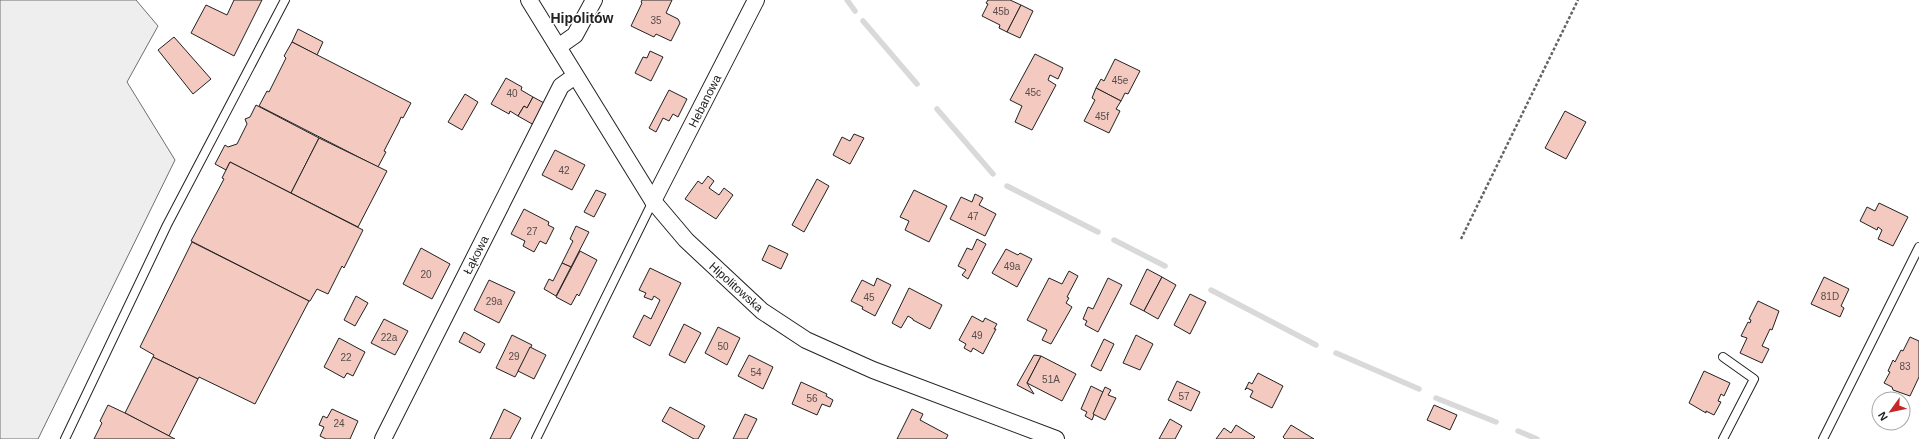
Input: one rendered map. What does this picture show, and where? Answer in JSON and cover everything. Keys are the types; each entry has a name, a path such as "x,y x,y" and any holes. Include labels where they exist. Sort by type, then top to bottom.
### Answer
{"street":[{"name":"Hipolitowska","path":"529,0 653,201 686,240 715,269 762,311 800,337 873,370 1048,438"},
{"path":"558,47 575,35 594,0"},
{"name":"Hebanowa","path":"653,201 756,0"},
{"name":"Łąkowa","path":"383,439 561,86 575,76"}],"lane":[{"path":"65,439 167,225 285,0"},
{"path":"536,439 653,201"},
{"path":"1823,439 1919,247"},
{"path":"1723,357 1754,378 1723,439"}],"path":[{"path":"1461,239 1578,0"}],"shaded area":[{"path":"0,0 136,0 158,26 127,82 175,160 38,439 0,439"}],"building":[{"path":"234,0 262,0 234,56 191,33 206,5 227,15"},
{"path":"642,0 672,0 666,13 678,19 680,23 671,41 656,34 654,37 631,26"},
{"path":"988,0 1010,0 1021,5 1007,32 999,28 1000,25 982,16 988,4 986,3"},
{"path":"1021,5 1033,11 1020,38 1007,32"},
{"path":"298,29 323,42 317,55 292,42"},
{"path":"174,37 211,79 193,94 158,50"},
{"path":"292,42 411,103 403,118 401,117 384,151 386,152 378,167 259,106 267,91 269,92 286,58 284,56"},
{"path":"650,51 663,57 651,81 635,73 643,57 647,58"},
{"path":"1035,54 1063,68 1058,79 1050,75 1048,80 1056,85 1032,130 1015,122 1022,106 1010,100"},
{"path":"1115,59 1140,71 1128,94 1125,93 1121,101 1096,88 1101,79 1104,81"},
{"path":"506,78 522,87 521,90 533,97 527,108 524,106 518,116 510,111 509,114 491,104"},
{"path":"1096,88 1121,101 1116,109 1120,111 1109,133 1084,121 1095,100 1092,98"},
{"path":"669,90 687,99 678,117 673,114 669,121 663,118 656,132 649,128"},
{"path":"465,94 478,102 462,130 448,122"},
{"path":"533,97 546,104 534,125 518,116 524,106 527,108"},
{"path":"256,105 319,138 291,193 230,162 226,170 215,164 225,145 228,147 237,144 247,124 245,119 250,117"},
{"path":"1565,111 1586,122 1566,159 1545,148"},
{"path":"854,134 864,138 850,164 833,155 842,137 850,141"},
{"path":"319,138 387,171 358,227 291,193"},
{"path":"555,150 585,165 572,190 542,175"},
{"path":"230,162 363,230 344,268 342,266 328,294 317,289 309,301 191,241 224,179 222,178"},
{"path":"708,176 714,181 709,188 719,195 724,188 733,195 716,219 685,199 698,181 702,184"},
{"path":"817,179 829,186 804,232 792,225"},
{"path":"596,190 606,194 594,217 584,212"},
{"path":"914,190 947,206 929,242 905,230 909,221 900,217"},
{"path":"975,194 983,198 979,205 996,214 985,236 950,219 961,197 972,202"},
{"path":"1879,203 1908,217 1893,246 1878,239 1882,230 1878,227 1877,230 1860,221 1867,207 1875,211"},
{"path":"524,209 549,222 548,225 554,228 546,244 540,241 534,252 523,246 525,241 511,234"},
{"path":"576,226 589,232 571,267 562,263 573,241 570,239"},
{"path":"977,239 986,244 968,279 962,275 966,270 958,266 967,248 972,250"},
{"path":"192,242 309,301 255,404 153,357 154,355 140,347"},
{"path":"769,245 788,254 781,269 762,260"},
{"path":"421,248 450,264 432,299 403,284"},
{"path":"1006,249 1018,255 1020,253 1032,259 1017,287 992,273"},
{"path":"580,251 597,260 579,296 577,294 571,305 556,297"},
{"path":"562,263 571,267 556,296 544,289 549,279 553,281"},
{"path":"650,268 681,283 650,346 633,337 644,315 651,319 660,300 654,296 652,300 644,297 646,293 639,290"},
{"path":"1147,269 1162,277 1144,311 1130,304"},
{"path":"1069,271 1078,276 1067,297 1069,298 1066,303 1072,307 1051,344 1042,340 1047,330 1027,320 1049,278 1062,284"},
{"path":"1162,277 1176,285 1158,319 1144,311"},
{"path":"1824,277 1849,289 1841,306 1844,308 1840,317 1811,304"},
{"path":"877,278 891,285 875,316 862,309 863,307 851,301 862,280 874,286"},
{"path":"1108,278 1122,285 1098,332 1085,325 1087,321 1083,319 1088,307 1093,309"},
{"path":"489,280 515,292 499,323 474,310"},
{"path":"909,288 942,305 930,329 908,316 901,328 892,323"},
{"path":"1190,294 1206,302 1190,334 1174,325"},
{"path":"356,296 368,303 355,326 344,320"},
{"path":"1758,301 1779,311 1772,330 1770,329 1762,346 1769,349 1762,363 1740,353 1747,338 1741,336 1748,322 1750,323 1751,320 1749,319"},
{"path":"972,316 983,322 985,318 997,324 994,329 996,329 983,354 973,348 971,352 964,348 966,344 959,340"},
{"path":"384,319 408,331 395,355 371,343"},
{"path":"684,324 701,333 685,363 669,355"},
{"path":"718,327 740,338 727,365 705,353"},
{"path":"464,332 485,344 480,353 459,342"},
{"path":"512,335 532,345 515,377 496,368"},
{"path":"1136,335 1153,344 1140,370 1123,363"},
{"path":"1910,337 1919,341 1919,377 1911,394 1911,391 1893,390 1892,387 1884,383 1890,372 1888,371 1893,360 1895,362 1901,350 1903,351"},
{"path":"339,338 365,352 353,376 347,373 344,378 324,367"},
{"path":"1104,339 1114,344 1101,371 1091,366"},
{"path":"530,347 546,355 534,379 518,371"},
{"path":"749,355 773,367 763,389 738,376"},
{"path":"1034,355 1041,356 1027,383 1034,394 1017,385"},
{"path":"1041,356 1076,374 1062,401 1027,383"},
{"path":"153,357 198,379 169,436 125,413"},
{"path":"1704,371 1730,383 1724,396 1721,394 1718,401 1721,402 1714,415 1706,411 1706,413 1689,403"},
{"path":"1258,373 1283,386 1272,408 1250,397 1253,391 1247,388 1245,390 1249,382 1252,384"},
{"path":"1177,381 1200,392 1191,411 1168,400"},
{"path":"801,382 827,394 826,396 833,400 830,407 822,404 817,415 792,404"},
{"path":"1091,386 1103,392 1092,420 1085,416 1087,412 1081,409"},
{"path":"1105,387 1111,390 1108,395 1116,398 1105,420 1093,414"},
{"path":"108,405 175,439 94,439 102,423 100,421"},
{"path":"1434,405 1457,415 1450,430 1427,420"},
{"path":"670,407 705,426 698,439 694,439 662,421"},
{"path":"332,409 358,421 350,439 326,439 320,436 324,427 319,425 323,416 327,418"},
{"path":"504,409 521,418 510,439 490,439"},
{"path":"912,409 923,414 920,420 948,435 946,439 897,439"},
{"path":"745,414 757,419 747,439 733,439"},
{"path":"1170,419 1182,426 1175,439 1159,439"},
{"path":"1236,425 1255,437 1253,439 1216,439 1224,428 1231,433"},
{"path":"1291,425 1314,439 1285,439 1283,437"}],"waterway":[{"path":"847,0 855,11"},
{"path":"863,21 917,84"},
{"path":"937,109 993,174"},
{"path":"1007,186 1098,232"},
{"path":"1114,240 1165,266"},
{"path":"1211,290 1316,345"},
{"path":"1336,353 1419,389"},
{"path":"1436,398 1496,422"},
{"path":"1518,431 1537,439"}],"district":[{"name":"Hipolitów","path":"582,18"}]}
